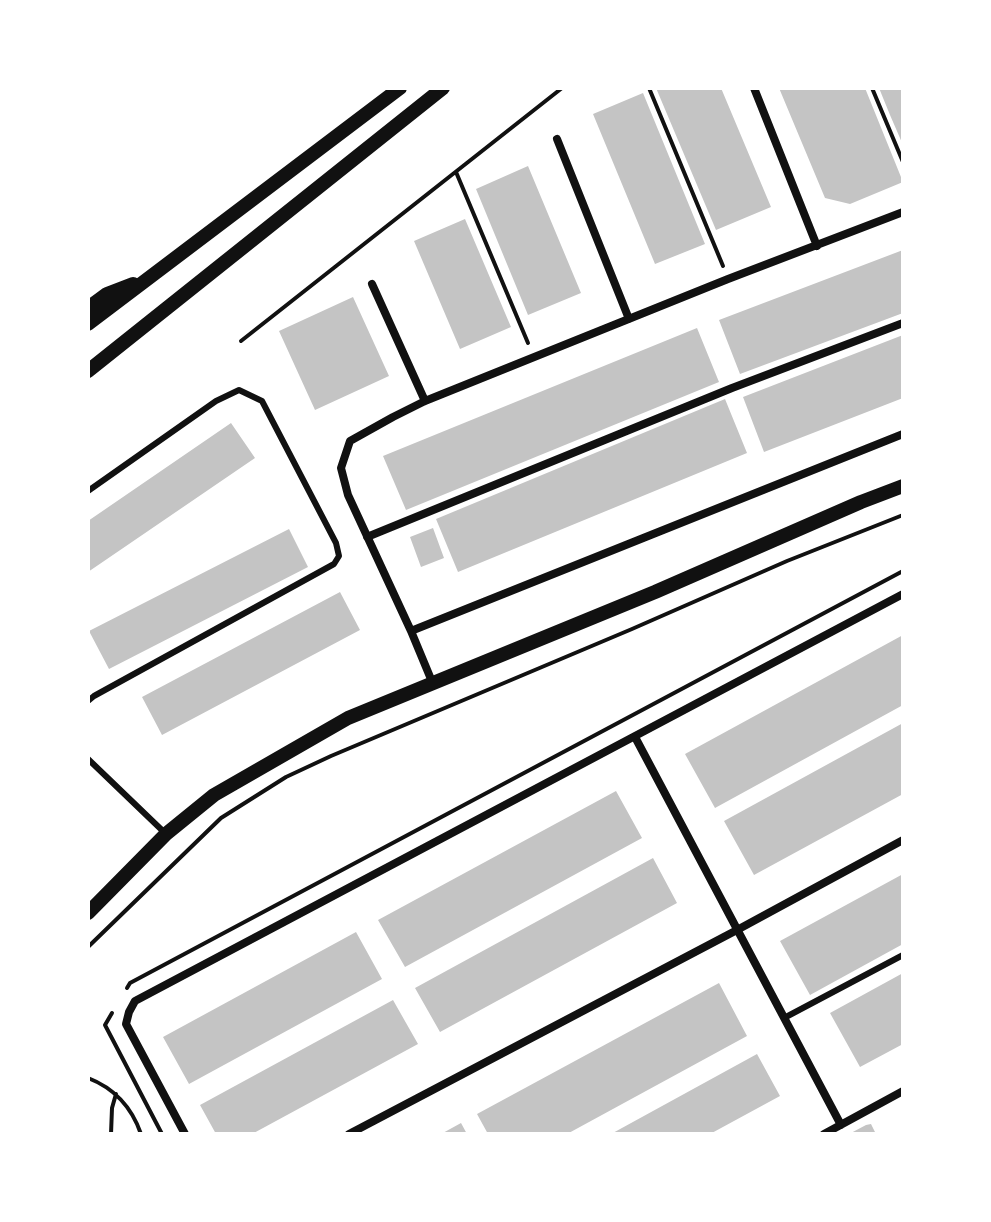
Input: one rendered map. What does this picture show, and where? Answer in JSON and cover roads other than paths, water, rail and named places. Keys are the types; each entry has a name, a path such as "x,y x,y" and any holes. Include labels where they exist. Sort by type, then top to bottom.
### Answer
{"street":[{"path":"88,324 400,88"},
{"path":"88,371 443,88"},
{"path":"754,88 817,246"},
{"path":"557,139 629,319"},
{"path":"433,684 348,495 341,468 350,441 425,401 903,212"},
{"path":"88,308 107,294 149,278"},
{"path":"372,284 425,401"},
{"path":"367,537 732,388 903,323"},
{"path":"411,631 903,434"},
{"path":"88,913 166,834 214,795 348,718 903,486"},
{"path":"185,1134 126,1024 135,1001 903,594"},
{"path":"635,737 841,1125"},
{"path":"349,1134 903,840"},
{"path":"824,1134 903,1091"}],"lane":[{"path":"88,491 216,401 239,390 262,401 336,543 339,556 334,564 91,698 88,689"},
{"path":"88,759 166,834"},
{"path":"784,1018 903,955"}]}
